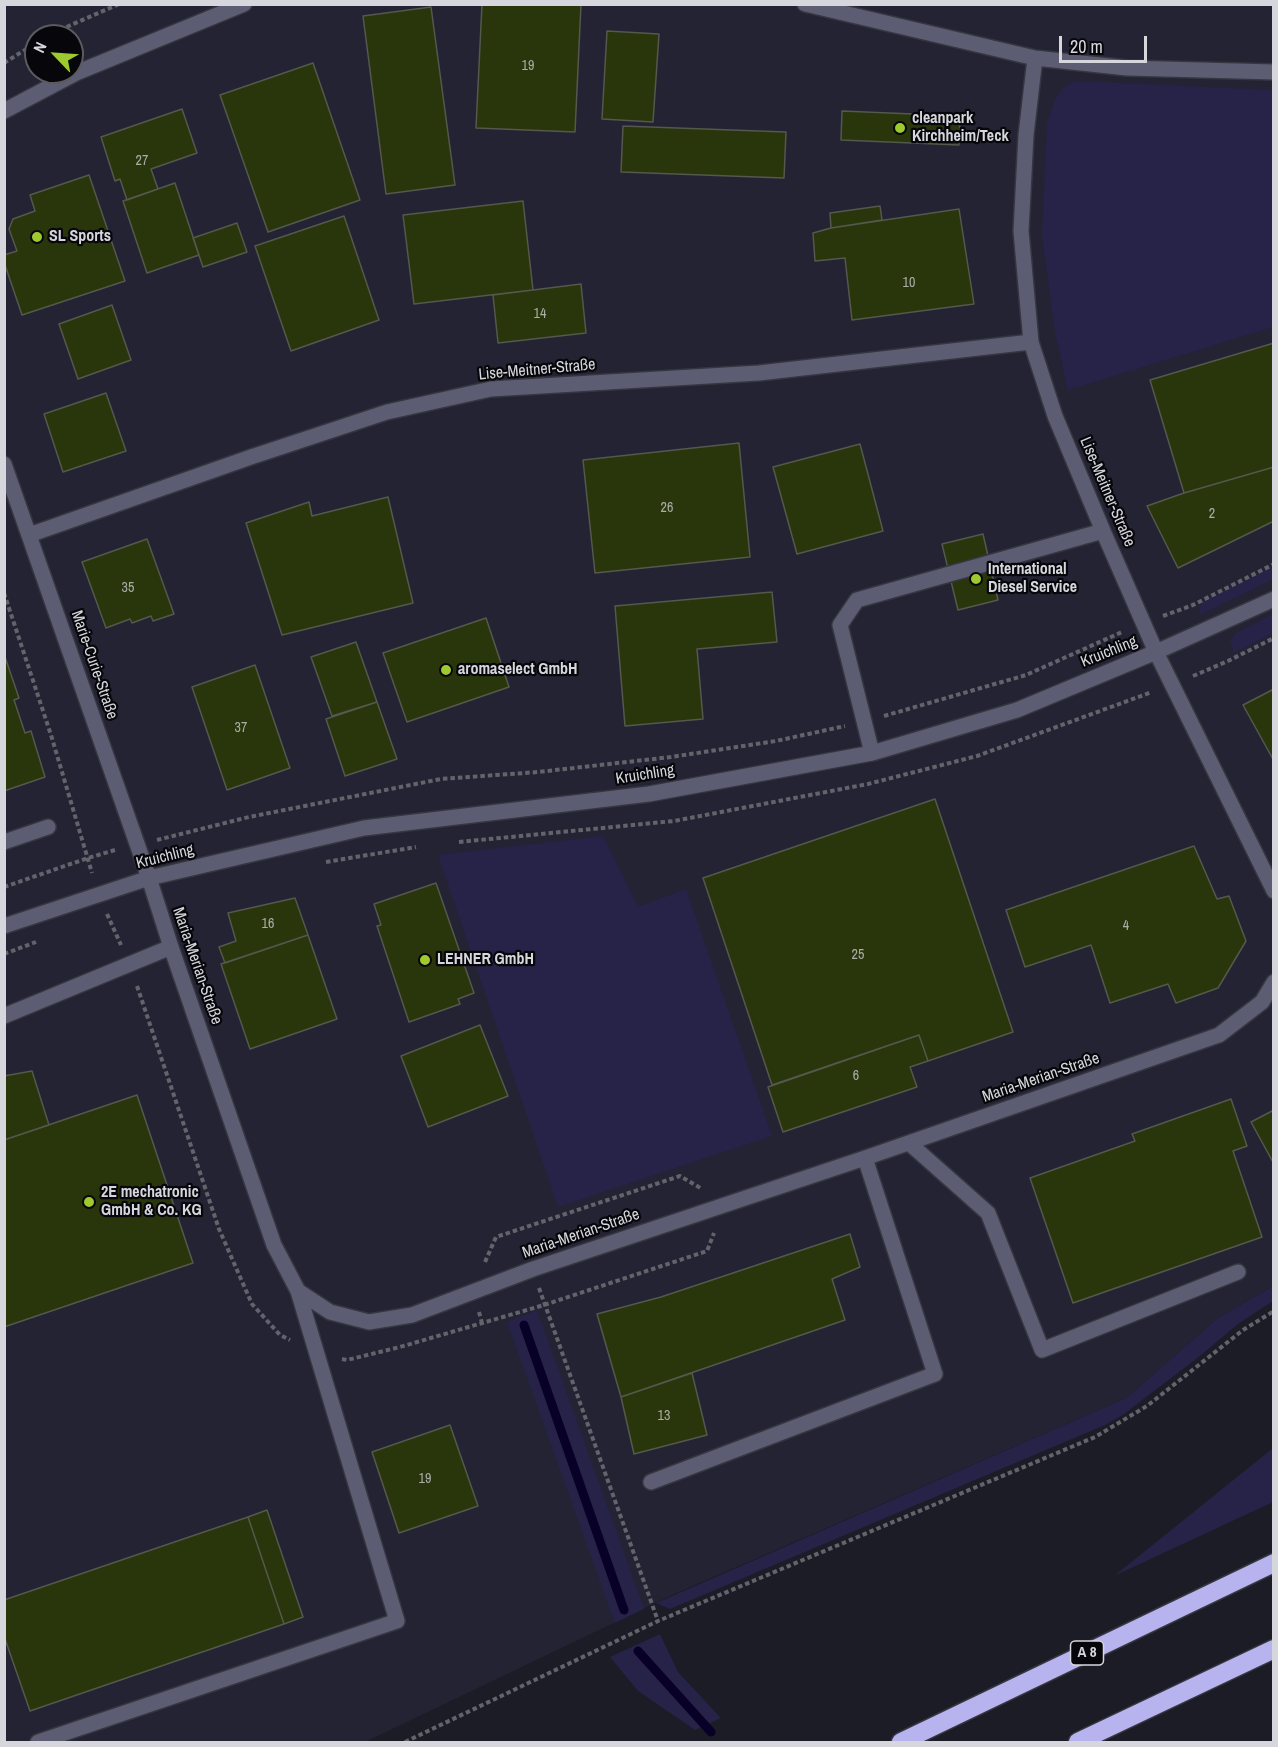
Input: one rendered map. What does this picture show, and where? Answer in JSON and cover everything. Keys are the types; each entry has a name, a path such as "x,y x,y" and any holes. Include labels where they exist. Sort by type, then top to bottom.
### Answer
{"highway":[{"name":"A 8","path":"901,1743 1274,1563"},
{"path":"1078,1743 1274,1648"}],"street":[{"path":"5,108 76,73 244,4"},
{"path":"805,4 1035,58 1127,68 1274,72"},
{"name":"Lise-Meitner-Straße","path":"1035,58 1026,135 1021,231 1031,342 1055,416 1156,652"},
{"name":"Lise-Meitner-Straße","path":"29,535 250,457 387,412 491,389 759,374 1031,342"},
{"name":"Marie-Curie-Straße","path":"4,464 149,878"},
{"path":"872,753 840,625 857,600 1103,531"},
{"name":"Kruichling","path":"4,926 149,878 364,828 649,794 872,753 1017,710 1156,652 1274,599"},
{"path":"1156,652 1274,891"},
{"path":"4,842 48,827"},
{"name":"Maria-Merian-Straße","path":"149,878 274,1245 298,1291 330,1311 369,1322 412,1315 533,1269 909,1143 1219,1035 1262,1002 1274,982"},
{"path":"4,1016 171,947"},
{"path":"909,1143 988,1213 1042,1350 1238,1272"},
{"path":"651,1482 935,1374 864,1158"},
{"path":"38,1743 397,1621 298,1291"}],"path":[{"path":"73,24 119,4"},
{"path":"4,63 24,50"},
{"path":"4,888 88,858 249,817 441,779 538,772 671,757 776,741 864,721 1026,675 1143,623 1192,604 1274,564"},
{"path":"4,593 51,735 99,895 130,964 219,1229 252,1304 280,1335 317,1354 347,1360 400,1347 544,1305 707,1251 725,1204 680,1176 496,1237 473,1291 482,1323"},
{"path":"533,1269 658,1621"},
{"path":"405,1743 658,1621 1095,1437 1147,1406 1243,1330 1274,1311"}],"shaded area":[{"path":"5,5 1273,5 1273,1286 1218,1318 1126,1398 672,1595 365,1742 5,1742"},
{"path":"1076,81 1273,90 1273,327 1068,390 1055,332 1042,236 1047,124 1055,99 1065,86"},
{"path":"1273,567 1273,579 1198,616 1202,602"},
{"path":"1273,614 1273,633 1234,653 1230,641 1236,633"},
{"path":"603,836 638,907 686,889 772,1136 558,1207 438,855"},
{"path":"1273,1286 1273,1301 1238,1324 1124,1414 1105,1425 670,1609 656,1603 1126,1398 1218,1318"},
{"path":"537,1310 644,1609 615,1623 507,1322"},
{"path":"1273,1448 1273,1502 1114,1576"},
{"path":"660,1634 678,1672 721,1718 695,1730 638,1691 610,1657"}],"building":[{"path":"482,4 581,4 575,132 476,128"},
{"path":"431,7 455,185 386,194 363,16"},
{"path":"607,31 659,34 653,122 602,119"},
{"path":"313,63 360,200 268,232 220,95"},
{"path":"182,109 197,153 151,169 158,189 127,200 120,179 115,181 101,137"},
{"name":"cleanpark Kirchheim/Teck","path":"842,111 960,116 959,145 841,140"},
{"path":"623,126 786,132 784,178 621,172"},
{"path":"89,175 125,281 22,315 4,262 4,255 17,251 9,229 13,219 35,211 30,195"},
{"path":"175,183 199,255 147,273 123,201"},
{"path":"523,201 533,290 414,304 403,215"},
{"path":"880,206 882,220 831,228 830,213"},
{"path":"959,209 974,304 852,320 845,258 815,261 813,233 831,228"},
{"path":"344,216 379,320 291,351 255,246"},
{"path":"237,223 247,252 203,267 193,238"},
{"path":"581,284 586,333 498,343 493,295"},
{"path":"112,305 131,360 78,379 59,324"},
{"path":"1274,343 1274,467 1184,493 1150,380"},
{"path":"106,393 126,451 63,472 44,414"},
{"path":"739,443 750,557 595,573 583,460"},
{"path":"860,444 883,531 797,554 773,467"},
{"path":"1274,467 1274,521 1178,568 1147,506"},
{"path":"388,497 413,603 282,635 246,523 309,502 312,516"},
{"path":"983,534 998,600 958,610 942,544"},
{"path":"147,539 174,614 153,621 151,616 132,623 130,619 106,628 82,562"},
{"path":"772,592 777,642 697,649 703,719 625,726 615,606"},
{"name":"aromaselect GmbH","path":"486,618 509,687 407,722 383,653"},
{"path":"356,642 377,702 332,716 311,657"},
{"path":"4,654 19,698 14,700 25,733 31,731 45,777 4,791"},
{"path":"255,665 290,768 227,790 192,687"},
{"path":"1274,689 1274,761 1243,705"},
{"path":"377,702 397,759 345,776 326,719"},
{"path":"935,799 1013,1032 928,1061 919,1035 772,1085 703,878"},
{"path":"1194,846 1217,899 1229,896 1246,941 1218,988 1176,1003 1168,984 1110,1003 1091,945 1025,967 1006,910"},
{"name":"LEHNER GmbH","path":"436,883 474,993 458,999 460,1004 409,1022 377,926 381,925 374,904"},
{"path":"295,898 308,935 225,963 219,947 236,941 228,913"},
{"path":"308,935 337,1019 250,1049 221,964"},
{"path":"480,1025 508,1096 428,1127 401,1056"},
{"path":"919,1035 928,1061 910,1067 917,1087 783,1132 768,1087"},
{"path":"32,1071 49,1125 4,1140 4,1076"},
{"name":"2E mechatronic GmbH & Co. KG","path":"137,1095 193,1263 4,1327 4,1140"},
{"path":"1231,1099 1247,1146 1233,1151 1262,1237 1073,1303 1030,1178 1135,1141 1132,1134"},
{"path":"1274,1110 1274,1164 1251,1122"},
{"path":"850,1234 860,1267 832,1279 845,1320 621,1397 597,1314 661,1297"},
{"path":"692,1373 707,1435 634,1454 621,1397"},
{"path":"450,1425 478,1506 399,1533 372,1452"},
{"path":"267,1510 303,1617 284,1624 248,1517"},
{"path":"248,1517 284,1624 30,1711 4,1636 4,1600"}],"waterway":[{"path":"524,1325 624,1610"},
{"path":"638,1651 711,1732"}],"place":[{"name":"cleanpark Kirchheim/Teck","path":"900,128"},
{"name":"SL Sports","path":"37,237"},
{"name":"International Diesel Service","path":"976,579"},
{"name":"aromaselect GmbH","path":"446,670"},
{"name":"LEHNER GmbH","path":"425,960"},
{"name":"2E mechatronic GmbH & Co. KG","path":"89,1202"}]}
